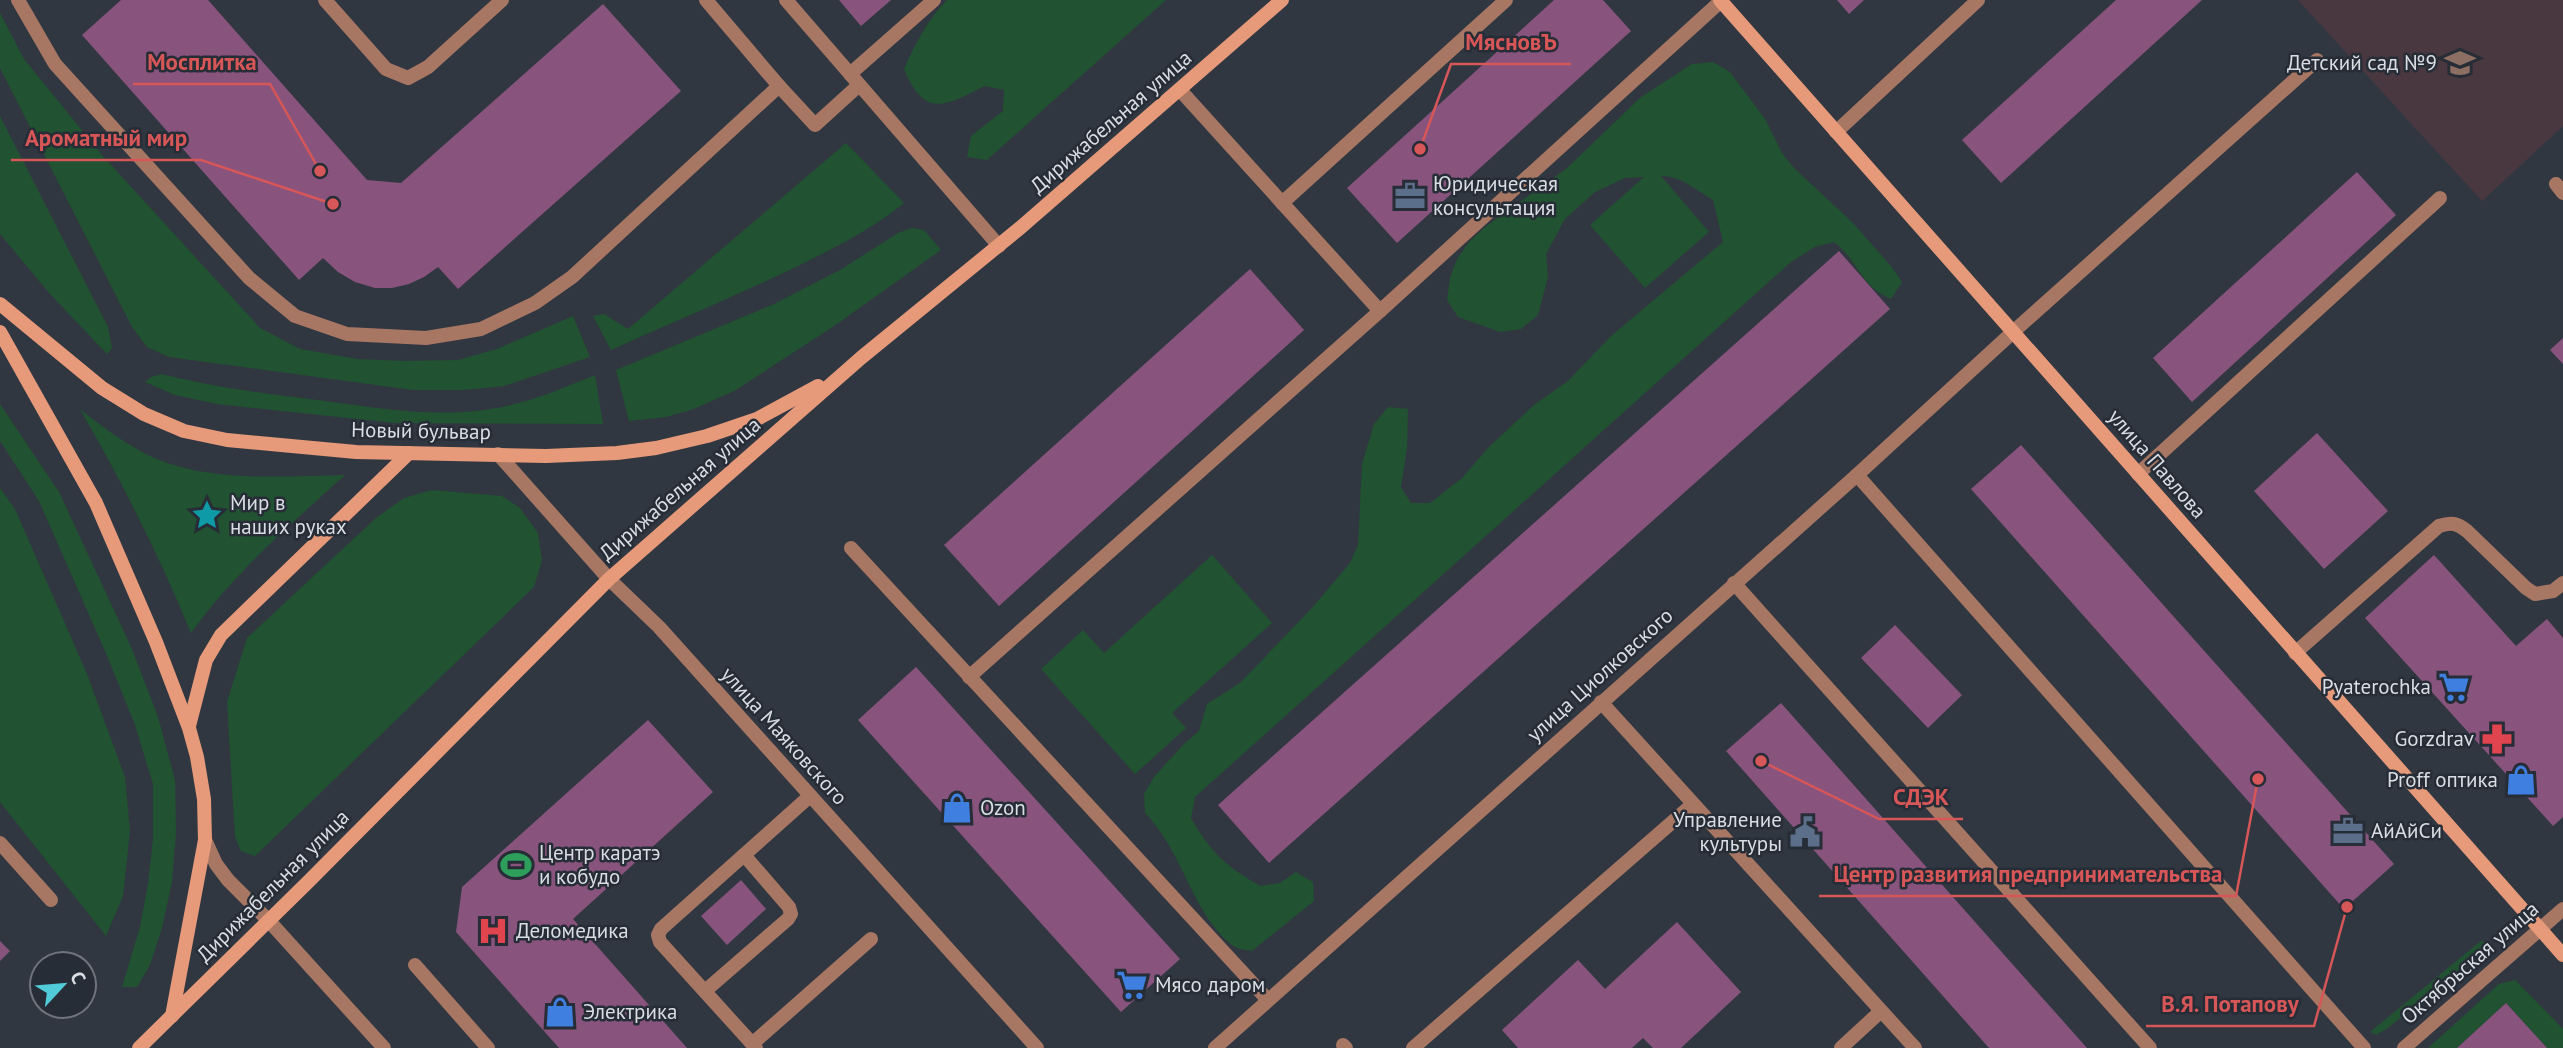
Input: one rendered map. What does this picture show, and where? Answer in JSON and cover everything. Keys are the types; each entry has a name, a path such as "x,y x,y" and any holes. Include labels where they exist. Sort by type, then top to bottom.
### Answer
{"main road":[{"name":"Дирижабельная улица","path":"139,1048 610,579 862,358 999,246 1282,0"},
{"name":"улица Павлова","path":"1720,1 2563,955"},
{"name":"Новый бульвар","path":"0,304 102,388 144,414 184,431 227,440 356,452 546,456 617,453 656,448 707,436 757,419 805,394 862,358"},
{"path":"0,332 96,503 156,642 189,728 204,799 205,840 172,1016"},
{"path":"189,728 206,660 221,635 409,453"}],"street":[{"path":"18,0 55,64 249,278 295,316 347,334 426,338 481,329 535,303 572,277 779,86"},
{"path":"325,0 386,69 408,78 428,67 502,0"},
{"path":"706,0 814,125 854,79 934,0"},
{"path":"786,0 999,246"},
{"path":"1282,203 1506,0"},
{"path":"1836,132 1978,0"},
{"path":"970,677 1380,311 1720,1"},
{"name":"улица Циолковского","path":"1215,1048 2318,60"},
{"path":"1180,90 1380,311"},
{"path":"2138,474 2440,198"},
{"name":"улица Маяковского","path":"498,454 610,579 659,627 1037,1048"},
{"path":"1857,475 2364,1048"},
{"path":"2295,653 2439,526 2449,523 2458,524 2467,531 2535,594 2553,591 2563,583"},
{"path":"851,548 1268,1000"},
{"path":"1734,583 2150,1048"},
{"path":"1601,702 1915,1048"},
{"path":"810,796 661,929 658,935 660,942 754,1046 871,939"},
{"path":"1413,1048 1693,804"},
{"path":"205,840 216,864 228,880 269,921 384,1048"},
{"path":"0,843 51,900"},
{"path":"705,991 791,914 789,907 744,855"},
{"name":"Октябрьская улица","path":"2404,1048 2563,909"},
{"path":"415,965 488,1048"},
{"path":"1841,1048 1881,1011"}],"shaded area":[{"name":"Детский сад №9","path":"2298,0 2563,0 2563,126 2482,201"}],"green space":[{"path":"947,0 1166,0 987,160 967,157 971,136 1003,111 1004,90 985,86 958,99 937,104 920,96 904,69 923,32"},
{"path":"0,13 24,59 102,155 260,328 300,349 357,359 458,360 497,349 573,316 590,357 504,386 464,390 413,390 169,357 147,347 132,327 0,68"},
{"path":"1713,62 1730,72 1765,119 1782,153 1794,168 1852,222 1902,282 1891,299 1881,294 1834,242 1815,247 1791,262 1195,797 1191,818 1205,841 1220,858 1238,872 1260,886 1280,883 1296,872 1313,882 1314,901 1252,951 1234,946 1218,932 1207,917 1169,845 1145,813 1144,794 1154,777 1199,731 1207,704 1240,683 1311,609 1350,563 1358,545 1362,464 1374,424 1388,407 1408,409 1407,448 1401,487 1411,503 1430,503 1462,478 1489,447 1534,405 1568,381 1611,336 1723,242 1713,200 1681,181 1661,176 1709,232 1645,288 1590,225 1644,177 1625,178 1595,192 1565,219 1546,254 1548,277 1538,315 1521,329 1500,332 1458,317 1447,300 1450,278 1457,259 1469,242 1485,227 1567,168 1641,97 1692,64"},
{"path":"0,116 108,327 112,348 107,354 50,294 0,234"},
{"path":"846,143 904,203 866,230 812,259 611,350 593,316 604,314 628,329"},
{"path":"912,228 924,230 941,250 837,324 736,390 694,409 666,417 629,421 616,370 774,304 840,270 898,233"},
{"path":"162,374 264,393 384,409 444,413 513,405 595,375 603,424 395,423 217,404 175,395 145,382"},
{"path":"0,404 59,492 132,649 158,717 175,780 176,833 172,882 162,928 150,965 137,987 122,987 140,927 148,884 153,839 153,784 135,725 39,501 0,441"},
{"path":"80,409 142,452 190,469 241,476 345,475 245,569 191,633 139,519"},
{"path":"0,488 15,509 87,674 125,777 130,831 123,896 106,936 0,802"},
{"path":"432,490 502,496 520,508 538,533 542,560 534,587 255,856 241,851 235,837 227,702 247,638 376,518 404,498"},
{"path":"1212,555 1272,623 1172,713 1186,728 1135,774 1041,669 1083,630 1104,653"},
{"path":"2482,940 2487,946 2482,951 2388,1028 2376,1035 2370,1032"},
{"path":"2515,980 2563,1029 2563,1048 2547,1048 2506,1003 2457,1048 2428,1048 2499,984"}],"building":[{"path":"121,0 208,0 367,180 401,183 603,4 681,91 458,289 438,267 409,284 375,288 355,282 338,272 323,258 299,280 82,35"},
{"path":"839,0 891,0 861,26"},
{"path":"1554,0 1603,0 1631,31 1397,243 1347,188"},
{"path":"1837,0 1864,0 1849,14"},
{"path":"2116,0 2202,0 2001,183 1962,140"},
{"path":"2357,172 2396,215 2192,402 2153,358"},
{"path":"1839,251 1890,309 1269,863 1218,805"},
{"path":"1250,269 1304,330 999,606 944,545"},
{"path":"2563,338 2563,364 2550,350"},
{"path":"2317,433 2388,511 2324,569 2254,491"},
{"path":"2021,445 2394,864 2344,909 1971,489"},
{"path":"2434,555 2516,646 2547,619 2563,638 2563,817 2553,826 2365,618"},
{"path":"1895,625 1962,695 1928,728 1861,658"},
{"path":"916,667 1180,959 1121,1012 858,720"},
{"path":"1781,703 2087,1048 1989,1048 1726,751"},
{"path":"648,720 713,792 573,919 687,1048 559,1048 456,932 462,887"},
{"path":"741,880 766,909 727,945 701,916"},
{"path":"1677,922 1741,992 1681,1048 1653,1048 1643,1038 1632,1048 1518,1048 1502,1030 1578,960 1605,989"},
{"path":"0,941 10,951 0,961"},
{"path":"2506,1003 2547,1048 2457,1048"}],"place":[{"name":"Детский сад №9","path":"2460,63"},
{"name":"МясновЪ","path":"1420,149"},
{"name":"Мосплитка","path":"320,171"},
{"name":"Юридическая консультация","path":"1410,196"},
{"name":"Ароматный мир","path":"333,204"},
{"name":"Мир в наших руках","path":"207,515"},
{"name":"Pyaterochka","path":"2454,687"},
{"name":"Gorzdrav","path":"2497,739"},
{"name":"СДЭК","path":"1761,761"},
{"name":"Центр развития предпринимательства","path":"2258,779"},
{"name":"Proff оптика","path":"2521,780"},
{"name":"Ozon","path":"957,808"},
{"name":"АйАйСи","path":"2348,831"},
{"name":"Управление культуры","path":"1805,832"},
{"name":"Центр каратэ и кобудо","path":"516,865"},
{"name":"В.Я. Потапову","path":"2347,907"},
{"name":"Деломедика","path":"493,931"},
{"name":"Мясо даром","path":"1132,985"},
{"name":"Электрика","path":"560,1012"}]}
